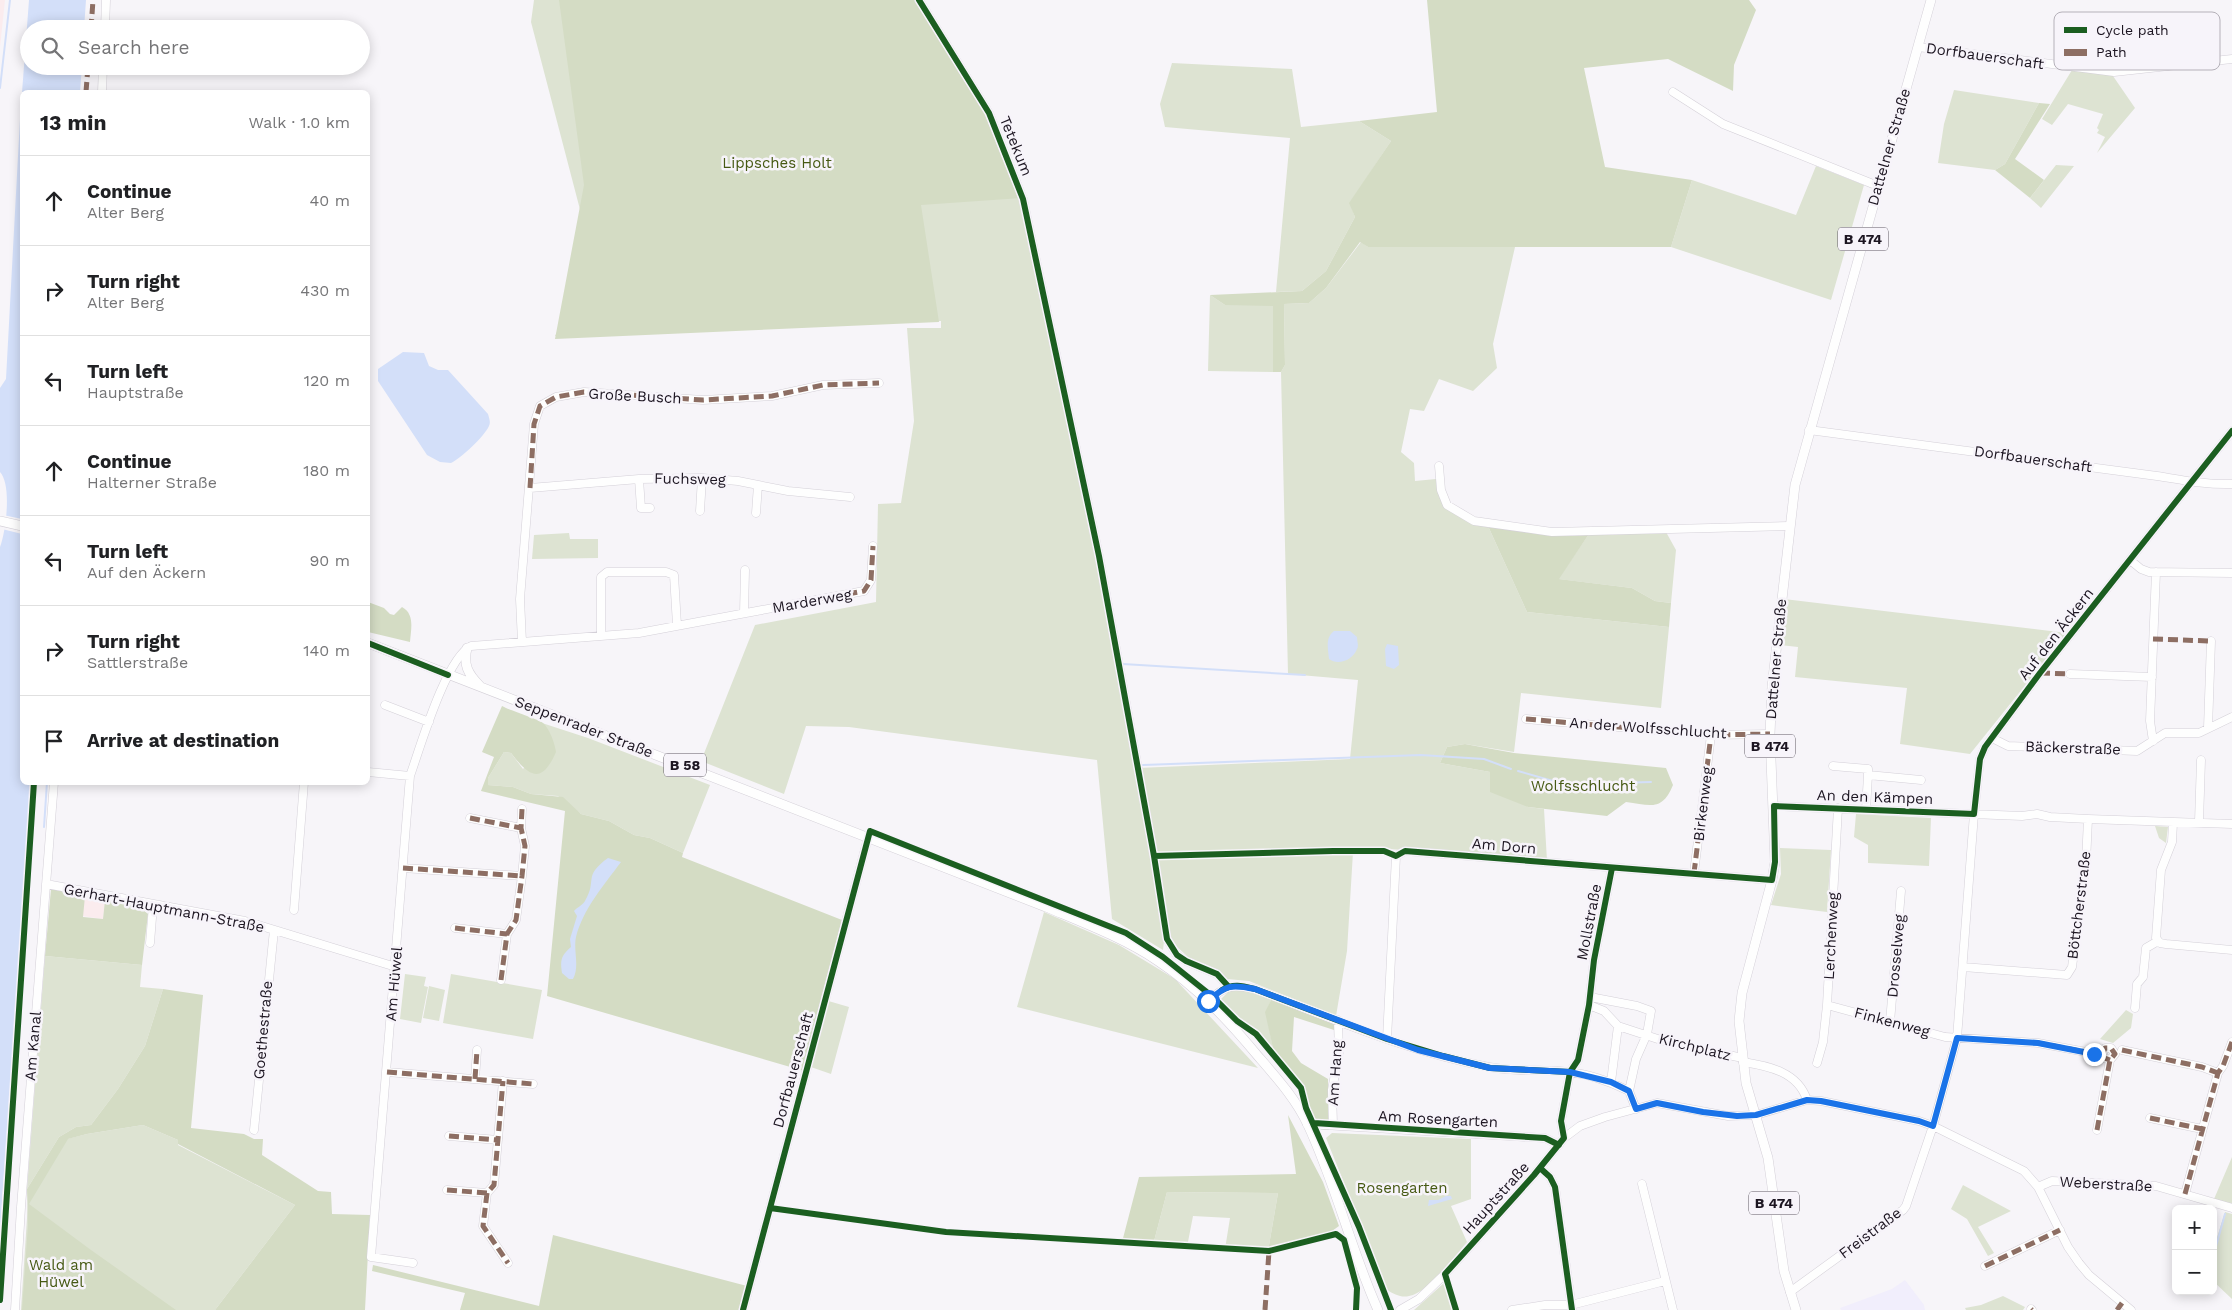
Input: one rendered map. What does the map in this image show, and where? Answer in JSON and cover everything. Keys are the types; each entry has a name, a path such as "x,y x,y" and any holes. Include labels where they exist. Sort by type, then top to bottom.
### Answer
{"main road":[{"name":"Dattelner Straße","path":"1756,1115 1746,1083 1739,1007 1775,862 1770,734 1775,649 1796,478 1931,0"},
{"path":"0,522 20,526"},
{"name":"Seppenrader Straße","path":"370,644 606,734 1046,907 1124,940 1158,961 1208,1001 1230,1023 1275,1076 1311,1124 1358,1259 1378,1310"},
{"path":"467,648 466,668 482,688"},
{"name":"B 474","path":"1756,1115 1768,1158 1784,1271 1793,1290 1796,1310"}],"street":[{"path":"105,20 106,0"},
{"name":"Tetekum","path":"919,0 989,112 1023,199 1098,556 1154,856 1167,939 1177,955 1186,961 1217,974 1228,986"},
{"name":"Dorfbauerschaft","path":"1918,47 2054,64"},
{"name":"Dorfbauerschaft","path":"2098,70 2114,72 2132,70"},
{"path":"102,90 103,75"},
{"path":"1673,92 1723,124 1878,186"},
{"name":"Große Busch","path":"522,642 520,599 534,424 540,406 556,397 584,392 703,400 772,396 823,385 879,383"},
{"name":"Dorfbauerschaft","path":"1810,430 2211,485 2232,484"},
{"path":"2190,482 2232,431"},
{"path":"1439,466 1441,490 1447,505 1474,521 1501,526 1552,532 1789,526"},
{"path":"700,511 702,478"},
{"name":"Fuchsweg","path":"530,488 639,479 702,478 738,481 788,491 850,498"},
{"path":"639,479 641,508 650,508"},
{"name":"Auf den Äckern","path":"1933,1126 1957,1038 1980,759 1985,747 2040,673 2190,482"},
{"path":"756,513 758,485"},
{"name":"Marderweg","path":"467,648 480,645 639,633 864,591 871,580 873,546"},
{"path":"2130,560 2141,570 2156,572 2232,573"},
{"path":"744,613 745,570"},
{"path":"602,636 601,577 607,572 658,572 674,576 677,625"},
{"path":"2152,741 2150,721 2156,572"},
{"path":"2208,728 2211,642"},
{"path":"448,675 458,656 467,648"},
{"path":"2070,674 2152,677"},
{"name":"Am Hüwel","path":"413,1263 372,1258 410,776 448,675"},
{"path":"385,705 429,722"},
{"name":"Bäckerstraße","path":"1992,738 2008,746 2137,751 2165,733 2199,733 2232,717"},
{"name":"An der Wolfsschlucht","path":"1526,719 1711,735 1770,734"},
{"name":"Birkenweg","path":"1694,873 1711,735"},
{"path":"2199,822 2200,760"},
{"path":"1833,766 1868,769 1866,809"},
{"path":"370,772 410,776"},
{"path":"1868,775 1921,780"},
{"name":"Am Kanal","path":"15,1310 21,1207 54,785"},
{"path":"294,910 304,785"},
{"name":"An den Kämpen","path":"1774,806 2022,816 2037,814 2088,820 2232,824"},
{"name":"Lerchenweg","path":"1817,1063 1823,1042 1827,1005 1838,808"},
{"path":"501,980 507,934 516,920 522,876 525,846 521,828 522,809"},
{"path":"470,818 521,828"},
{"name":"Böttcherstraße","path":"1963,967 2067,975 2072,967 2085,870 2088,820"},
{"path":"2173,822 2172,842 2161,870 2155,933 2158,940 2166,944 2232,950"},
{"name":"Dorfbauerschaft","path":"743,1310 868,838"},
{"name":"Am Dorn","path":"1387,1039 1396,856 1399,853 1405,851 1612,868"},
{"path":"403,868 522,876"},
{"name":"Mollstraße","path":"1562,1142 1562,1122 1570,1072 1578,1060 1589,1001 1594,960 1612,868 1772,880"},
{"name":"Gerhart-Hauptmann-Straße","path":"46,884 245,921 396,967"},
{"name":"Drosselweg","path":"1890,1022 1901,891"},
{"path":"150,943 153,905"},
{"path":"454,928 507,934"},
{"name":"Goethestraße","path":"254,1130 274,930"},
{"path":"2135,1008 2137,984 2143,977 2146,948 2158,940"},
{"path":"1208,1001 1228,986 1255,989 1418,1050 1490,1068 1570,1072 1611,1082 1629,1091"},
{"path":"1589,1001 1604,1010 1618,1026 1611,1082"},
{"path":"1589,1001 1650,1010 1652,1015 1647,1034 1636,1059 1629,1091 1636,1109"},
{"name":"Finkenweg","path":"1827,1005 1957,1038 2038,1043 2102,1055"},
{"name":"Am Hang","path":"1333,1125 1332,1090 1338,1053 1338,1020"},
{"name":"Kirchplatz","path":"1618,1026 1673,1044 1778,1069 1802,1088 1807,1100"},
{"path":"2185,1194 2218,1073 2223,1066 2232,1042"},
{"path":"2097,1130 2110,1060 2115,1054 2112,1048 2105,1048 2102,1055 2110,1060"},
{"path":"475,1079 477,1050"},
{"path":"2122,1050 2202,1067 2218,1073"},
{"path":"386,1072 533,1084"},
{"path":"502,1081 494,1185 487,1193 483,1226 508,1263"},
{"path":"1807,1100 1919,1121 2016,1166 2038,1187 2068,1247 2083,1269 2120,1307 2131,1310"},
{"name":"Hauptstraße","path":"1400,1310 1419,1299 1445,1274 1562,1142 1580,1126 1657,1103 1728,1116 1756,1115 1807,1100"},
{"path":"2150,1118 2202,1129"},
{"name":"Am Rosengarten","path":"1311,1124 1545,1138 1562,1142"},
{"name":"Freistraße","path":"1793,1290 1903,1210 1933,1126"},
{"path":"449,1136 498,1140"},
{"path":"1540,1168 1550,1177 1555,1187 1572,1308"},
{"name":"Weberstraße","path":"2038,1187 2052,1181 2148,1185 2232,1208"},
{"path":"1642,1184 1673,1310"},
{"path":"447,1190 487,1193"},
{"path":"1985,1266 2060,1230"},
{"path":"1512,1310 1545,1305 1572,1308 1665,1281"}],"shaded area":[{"path":"0,0 5,0 0,47"},
{"path":"85,896 105,900 103,919 82,916"},
{"path":"1905,1280 1924,1305 1925,1310 1841,1310 1840,1308 1892,1289"}],"green space":[{"path":"534,0 907,0 1018,198 1021,198 1098,556 1165,933 1163,950 1112,919 1097,760 849,727 806,726 784,794 701,761 755,625 876,602 878,504 901,503 914,421 907,328 941,328 941,321 555,336 614,222 583,221 531,22"},
{"name":"Lippsches Holt","path":"559,0 916,0 986,113 1020,198 921,205 939,322 555,339 584,185"},
{"path":"1427,0 1749,0 1756,10 1734,65 1733,91 1668,59 1584,68 1605,167 1692,180 1671,247 1368,247 1360,242 1326,288 1309,303 1284,304 1285,365 1281,372 1273,372 1273,306 1225,305 1210,295 1302,291 1326,271 1355,217 1349,203 1391,141 1359,121 1437,112"},
{"path":"1172,63 1292,69 1301,127 1359,121 1391,141 1350,203 1355,217 1326,271 1302,291 1276,292 1290,138 1165,127 1160,104"},
{"path":"2072,70 2113,74 2135,108 2097,153 2105,137 2097,133 2099,130 2097,128 2103,114 2068,104 2052,125 2042,119"},
{"path":"1954,90 2039,103 2005,164 1995,170 1938,163 1944,124"},
{"path":"2039,103 2050,104 2015,159 2044,180 2030,198 1995,170 2005,164"},
{"path":"2056,165 2074,166 2041,208 2030,198"},
{"path":"1816,166 1864,185 1831,300 1671,247 1692,180 1796,215"},
{"path":"1361,242 1368,247 1515,247 1493,344 1497,368 1473,391 1439,379 1424,411 1410,409 1401,452 1414,463 1415,481 1436,479 1445,506 1488,526 1527,612 1669,627 1661,708 1521,693 1514,752 1465,744 1447,747 1440,763 1490,772 1528,807 1544,809 1547,861 1389,849 1353,852 1347,951 1336,1016 1249,981 1227,979 1188,957 1174,944 1167,931 1138,768 1350,759 1358,680 1288,674 1281,372 1285,365 1284,304 1309,303 1326,288"},
{"path":"1210,295 1225,305 1273,305 1273,372 1208,371"},
{"path":"1488,526 1589,534 1559,579 1632,588 1655,601 1671,603 1669,627 1527,612"},
{"path":"1666,532 1676,550 1671,603 1655,601 1632,588 1558,579 1589,534"},
{"path":"569,533 570,539 598,539 598,558 532,559 534,535"},
{"path":"1784,599 2067,633 1970,754 1900,744 1907,688 1795,677 1798,647 1780,645"},
{"path":"370,603 384,608 394,615 402,607 406,610 411,618 410,642 370,632"},
{"path":"502,706 543,723 551,736 556,752 546,769 541,773 535,774 524,768 511,753 504,752 488,778 488,785 513,787 531,794 563,797 581,814 609,821 634,835 650,838 683,853 682,857 842,920 804,1071 547,996 565,811 481,791 494,757 482,752"},
{"path":"542,723 588,738 710,785 683,853 650,838 634,835 609,821 581,814 558,796 531,794 513,787 488,785 488,778 504,752 511,753 523,769 551,736"},
{"name":"Wolfsschlucht","path":"1465,744 1514,753 1666,768 1673,785 1669,794 1660,803 1649,805 1626,802 1607,816 1528,807 1490,792 1490,772 1440,763 1447,747"},
{"path":"1856,814 1931,818 1929,866 1868,863 1868,845 1854,837"},
{"path":"2155,826 2168,827 2166,843 2159,838"},
{"path":"1780,848 1831,850 1827,912 1771,905 1781,874"},
{"path":"51,889 85,896 83,917 103,919 105,900 141,907 148,914 142,965 45,956"},
{"path":"1044,912 1119,945 1175,979 1258,1068 1017,1007"},
{"path":"45,956 142,965 140,987 163,989 145,1046 118,1089 91,1125 76,1127 59,1137 27,1189"},
{"path":"405,974 426,977 424,986 428,987 421,1023 400,1019"},
{"path":"451,974 542,990 533,1039 443,1023"},
{"path":"429,986 445,990 439,1021 423,1018"},
{"name":"Wald am Hüwel","path":"163,989 203,995 191,1128 244,1134 254,1139 263,1139 262,1155 318,1191 331,1192 332,1214 370,1215 365,1310 215,1310 295,1205 178,1144 178,1140 143,1125 68,1139 29,1204 176,1310 22,1310 28,1225 27,1189 59,1137 76,1127 91,1125 118,1089 145,1046"},
{"path":"1230,990 1250,990 1272,998 1266,1012 1274,1053 1268,1045 1220,1000"},
{"path":"1272,998 1335,1022 1334,1030 1294,1017 1292,1051 1301,1063 1328,1079 1329,1130 1318,1129 1302,1088 1274,1053 1265,1012"},
{"path":"825,1000 849,1007 831,1074 808,1066"},
{"path":"2126,1010 2133,1014 2131,1028 2113,1043 2100,1039"},
{"path":"1288,1115 1323,1182 1339,1226 1325,1236 1268,1251 1278,1193 1167,1192 1153,1245 1122,1242 1139,1177 1296,1174"},
{"name":"Wald am Hüwel","path":"143,1125 178,1140 178,1145 295,1205 215,1310 21,1310 28,1203 67,1139"},
{"name":"Rosengarten","path":"1332,1133 1471,1139 1471,1199 1451,1206 1467,1242 1433,1281 1416,1293 1403,1296 1387,1290 1326,1138"},
{"path":"2232,1157 2232,1205 2214,1199"},
{"path":"1963,1185 2011,1211 1978,1227 1994,1253 1988,1256 1967,1219 1951,1209"},
{"path":"1167,1192 1278,1193 1268,1251 1225,1249 1230,1218 1193,1216 1187,1247 1153,1245"},
{"path":"2225,1212 2232,1214 2232,1299 2217,1285 2217,1237"},
{"path":"553,1235 747,1286 739,1310 460,1310 465,1293 372,1271 373,1265 539,1306"},
{"path":"1444,1283 1452,1310 1414,1310"},
{"path":"2003,1296 2025,1307 2023,1310 1966,1310 1965,1308 1981,1305"}],"water":[{"path":"29,0 86,0 85,20 27,20"},
{"path":"23,75 81,75 80,90 22,90"},
{"path":"20,119 20,785 31,785 0,1232 0,547 6,520 7,497 4,478 0,472 0,388 6,379"},
{"path":"403,352 424,353 429,366 438,370 448,370 488,414 490,423 486,431 472,447 451,463 440,462 427,455 378,381 378,369"},
{"path":"1334,631 1350,631 1357,637 1358,645 1355,653 1345,661 1337,662 1329,659 1328,640"},
{"path":"1387,644 1398,646 1399,665 1394,669 1386,666 1385,649"},
{"path":"608,858 621,862 595,898 579,927 575,947 576,969 573,979 569,979 562,973 561,961 571,947 570,939 577,916 574,911 585,901 589,894 595,870"},
{"path":"1451,1196 1452,1199 1428,1206 1429,1200 1438,1200"}],"pier":[{"path":"3,515 20,519 20,534 2,529"}],"waterway":[{"path":"0,88 10,0"},
{"path":"1123,664 1305,675"},
{"path":"1143,765 1421,755 1484,759 1511,769"},
{"path":"1518,771 1560,783 1591,787 1616,783 1651,782"},
{"path":"44,827 47,785"},
{"path":"2215,1250 2225,1214"}],"marked path":[{"path":"92,20 93,0"},
{"path":"86,90 87,75"},
{"path":"530,488 534,424 540,406 556,397 584,392 703,400 772,396 823,385 879,383"},
{"path":"803,602 864,591 871,580 873,546"},
{"path":"2153,639 2211,641"},
{"path":"2040,673 2070,674"},
{"path":"1526,719 1711,735 1770,734"},
{"path":"1694,873 1711,735"},
{"path":"501,980 507,934 516,920 522,876 525,846 521,828 522,809"},
{"path":"470,818 521,828"},
{"path":"403,868 522,876"},
{"path":"455,928 507,934"},
{"path":"2185,1194 2218,1073 2223,1066 2232,1042"},
{"path":"2038,1043 2102,1055"},
{"path":"2097,1130 2110,1060 2115,1054 2111,1048 2105,1048 2102,1055 2110,1060"},
{"path":"475,1079 477,1050"},
{"path":"2122,1050 2202,1067 2218,1073"},
{"path":"387,1072 533,1084"},
{"path":"447,1190 487,1193 494,1185 503,1081"},
{"path":"2150,1118 2202,1129"},
{"path":"449,1136 498,1140"},
{"path":"487,1193 483,1226 508,1263"},
{"path":"1985,1266 2060,1230"},
{"path":"1265,1310 1269,1251"},
{"path":"2117,1310 2122,1303"}],"cycle path":[{"path":"919,0 989,113 1023,199 1099,556 1154,856 1167,939 1177,955 1186,961 1217,974 1228,986"},
{"path":"1154,856 1333,851 1384,851 1396,856 1405,851 1772,880 1775,862 1774,806 1974,814 1980,759 1985,747 2040,673 2232,431"},
{"path":"370,644 448,675"},
{"path":"0,1300 34,785"},
{"path":"743,1310 870,831 1126,933 1163,957 1213,997 1237,1021 1256,1034 1301,1088 1306,1108 1359,1227 1391,1310"},
{"path":"1456,1310 1445,1274 1534,1175 1564,1138 1561,1121 1570,1072 1578,1060 1589,1005 1594,960 1612,868"},
{"path":"1222,990 1234,986 1255,989 1387,1039 1490,1068 1570,1072"},
{"path":"1314,1123 1545,1138 1559,1145"},
{"path":"1540,1168 1550,1177 1555,1187 1572,1310"},
{"path":"770,1208 946,1232 1269,1251 1336,1234 1344,1240 1357,1288 1356,1310"}],"route":[{"path":"1208,1001 1228,986 1255,989 1418,1050 1490,1068 1570,1072 1611,1082 1629,1091 1636,1109 1657,1103 1728,1116 1756,1115 1807,1100 1821,1101 1919,1121 1933,1126 1957,1038 2038,1043 2094,1054"}]}
